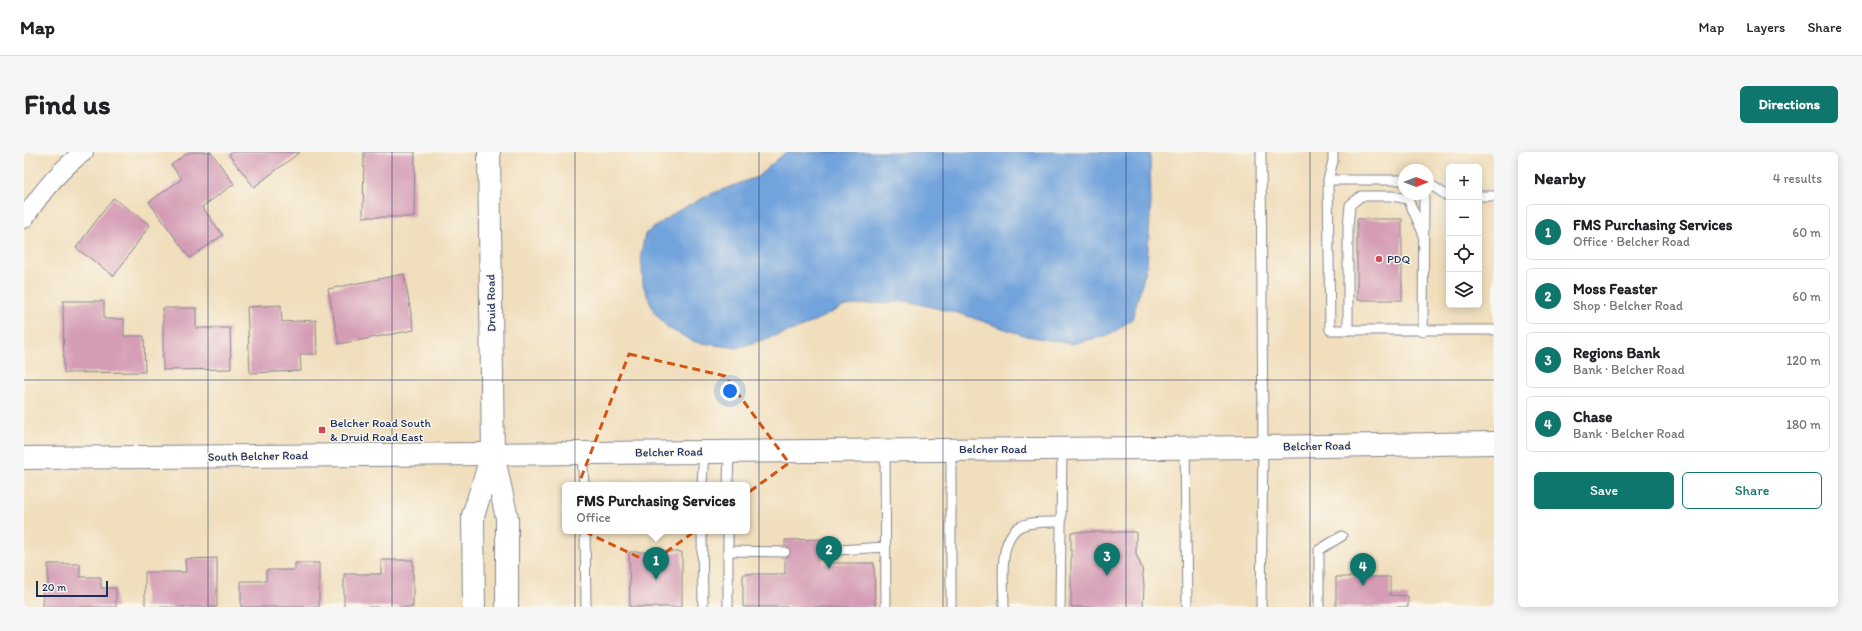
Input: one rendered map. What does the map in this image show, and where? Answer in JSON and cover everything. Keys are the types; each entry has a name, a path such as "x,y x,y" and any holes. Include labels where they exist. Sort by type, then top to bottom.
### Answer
{"main road":[{"name":"Druid Road","path":"489,152 493,454"},
{"name":"Belcher Road","path":"493,454 1185,448 1494,443"},
{"name":"South Belcher Road","path":"24,458 493,454"},
{"path":"474,607 473,516 493,454"},
{"path":"493,454 507,518 507,607"}],"street":[{"path":"24,219 37,200 71,161 84,152"}],"lane":[{"path":"1260,152 1263,447 1261,607"},
{"path":"1334,152 1328,180 1330,330 1494,330"},
{"path":"1328,180 1398,180"},
{"path":"1434,187 1446,195"},
{"path":"1348,330 1348,228 1350,205 1361,196 1392,196 1408,199 1423,233"},
{"path":"1482,196 1494,196"},
{"path":"1423,331 1424,200"},
{"path":"1185,448 1187,607"},
{"path":"1060,607 1062,449"},
{"path":"885,450 886,607"},
{"path":"951,450 951,607"},
{"path":"702,482 704,451"},
{"path":"728,482 729,451"},
{"path":"582,453 584,482"},
{"path":"1004,607 1003,558 1006,546 1012,535 1021,526 1039,522 1061,522"},
{"path":"584,534 586,607"},
{"path":"702,534 703,607"},
{"path":"728,534 728,607"},
{"path":"1319,607 1319,550 1342,536"},
{"path":"823,551 885,547"},
{"path":"728,551 784,552"}],"highlighted area":[{"path":"629,354 725,376 789,463 651,563 564,522"}],"water":[{"path":"786,152 1150,152 1151,202 1147,266 1132,319 1110,335 1070,344 1026,336 961,314 906,301 845,306 800,328 737,348 695,342 668,328 654,312 643,285 641,253 645,234 676,212 713,193 757,177"}],"building":[{"path":"189,152 211,152 234,184 202,207 223,235 190,258 149,202 182,179 171,165"},
{"path":"232,152 300,152 254,187 229,155"},
{"path":"364,152 415,152 414,217 363,217"},
{"path":"113,198 150,225 114,276 76,248"},
{"name":"PDQ","path":"1357,219 1402,219 1402,300 1357,300"},
{"path":"404,274 414,330 339,344 328,289"},
{"path":"63,301 104,301 104,319 124,319 124,336 144,336 145,372 64,373"},
{"path":"281,305 282,322 316,320 317,354 300,354 301,371 250,373 247,307"},
{"path":"163,308 196,308 196,328 230,328 231,369 163,370"},
{"path":"1071,532 1136,532 1136,554 1142,568 1144,585 1143,607 1071,607"},
{"path":"823,539 823,563 874,563 875,607 743,607 743,574 785,574 785,540"},
{"path":"629,552 682,552 682,607 630,607"},
{"path":"217,558 217,607 145,607 145,572 186,572 185,559"},
{"path":"381,560 413,560 413,607 344,607 344,574 381,574"},
{"path":"295,563 319,563 319,607 241,607 241,581 266,581 266,570 295,570"},
{"path":"48,564 80,564 80,577 101,577 101,588 116,588 116,607 43,607 43,589 48,589"},
{"path":"1336,577 1390,577 1390,595 1408,596 1408,607 1336,607"}],"place":[{"name":"PDQ","path":"1379,259"},
{"name":"Belcher Road South & Druid Road East","path":"322,430"},
{"name":"Moss Feaster","path":"829,569"},
{"name":"Regions Bank","path":"1107,576"},
{"name":"FMS Purchasing Services","path":"656,580"},
{"name":"Chase","path":"1363,586"}]}
